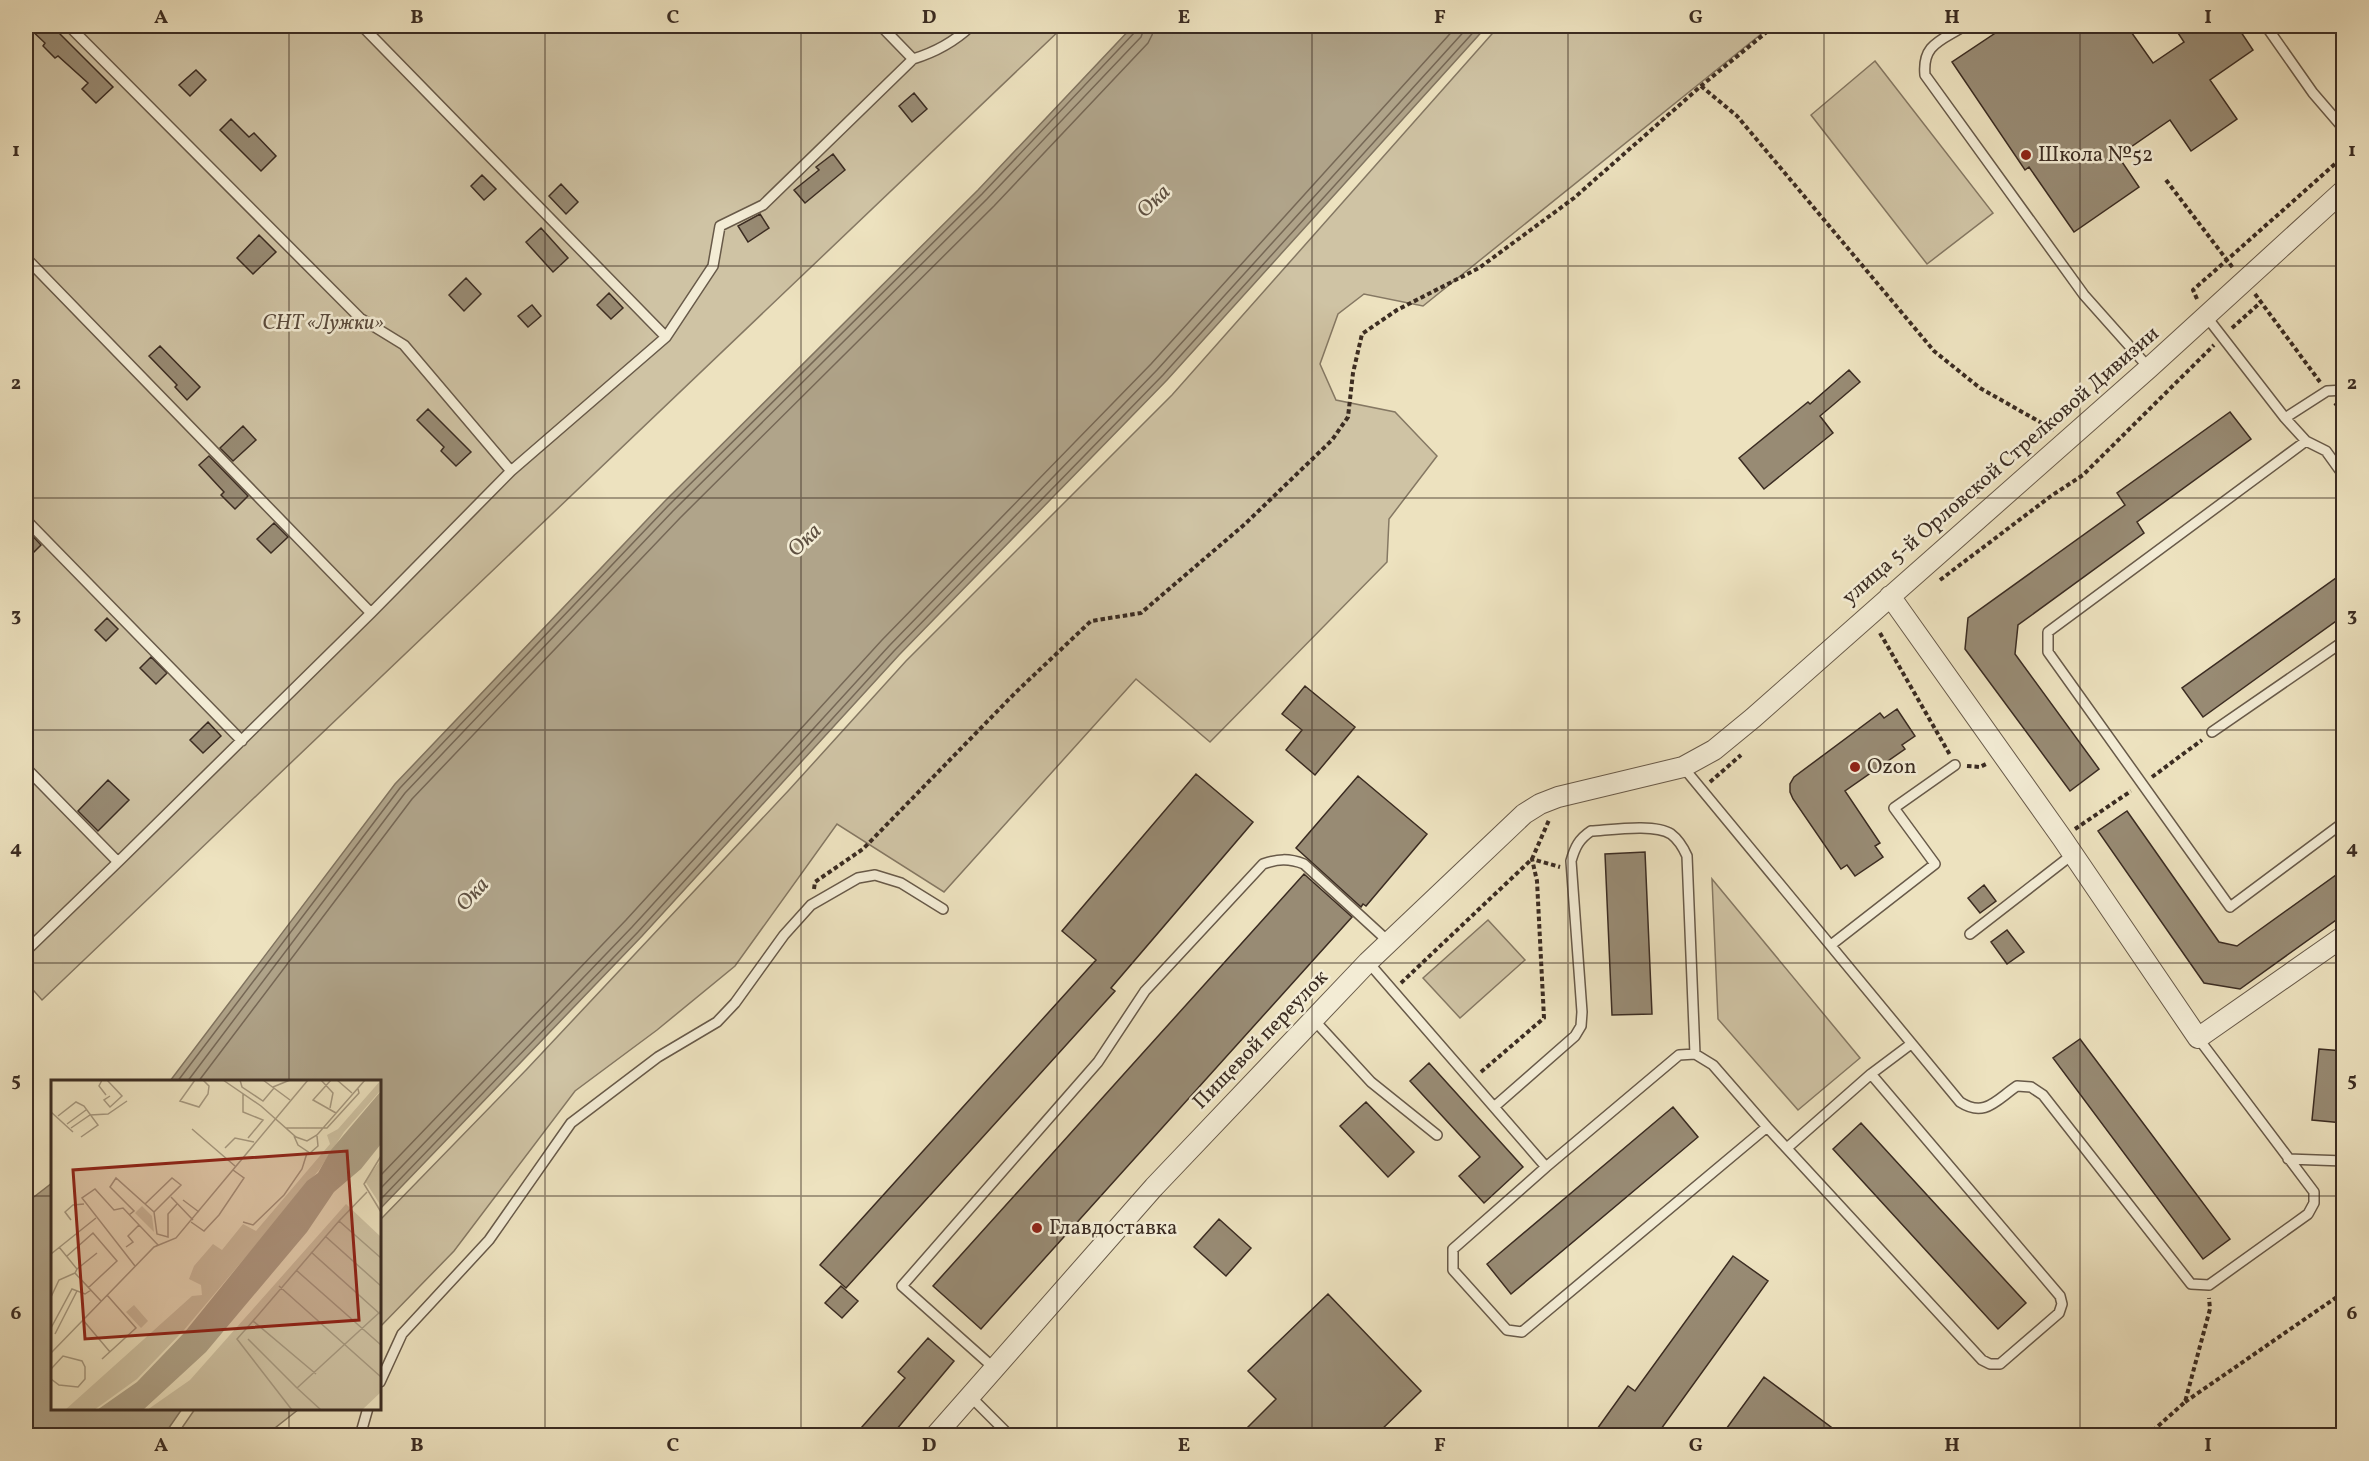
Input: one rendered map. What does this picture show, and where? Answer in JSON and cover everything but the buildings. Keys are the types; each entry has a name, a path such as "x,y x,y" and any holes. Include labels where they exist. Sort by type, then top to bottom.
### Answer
{"street":[{"name":"улица 5-й Орловской Стрелковой Дивизии","path":"1683,767 1714,750 1753,718 2149,368 2343,190"},
{"path":"1890,596 2073,854 2198,1038 2343,936"},
{"name":"Пищевой переулок","path":"935,1436 1154,1187 1368,962 1524,814 1558,797 1683,767"}],"lane":[{"path":"69,26 360,318 404,345 511,471"},
{"path":"362,26 666,337"},
{"path":"881,26 914,59"},
{"path":"26,951 242,741 511,471 666,337 713,266 720,226 762,205 914,59 936,52 971,26"},
{"path":"1964,26 1928,50 1924,62 1925,75 2084,295 2149,368"},
{"path":"2266,26 2313,93 2343,129"},
{"path":"26,258 371,613"},
{"path":"2206,316 2285,418 2306,441 2326,451 2343,476"},
{"path":"2285,418 2327,391 2343,390"},
{"path":"2306,441 2048,632 2048,651 2230,907 2343,822"},
{"path":"26,520 242,741"},
{"path":"2212,732 2343,641"},
{"path":"1831,945 1935,864 1894,808 1955,765"},
{"path":"1683,767 1960,1102 1972,1109 1983,1109 2018,1086 2031,1087 2043,1095 2191,1284 2209,1285 2308,1214 2314,1203 2314,1192 2198,1038"},
{"path":"26,768 118,862"},
{"path":"1494,1107 1575,1036 1581,1026 1582,1012 1571,861 1582,836 1591,831 1659,829 1670,832 1680,842 1687,856 1695,1054"},
{"path":"1970,934 2073,854"},
{"path":"994,1368 902,1286 1098,1062 1152,982 1263,864 1280,859 1292,859 1304,864 1389,942"},
{"path":"381,1380 402,1334 489,1240 571,1123 658,1057 717,1022 735,1003 784,935 812,905 858,878 875,875 901,883 943,909"},
{"path":"1368,962 1546,1167"},
{"path":"1314,1020 1371,1082 1437,1135"},
{"path":"1787,1148 1871,1074 1911,1044"},
{"path":"1767,1127 1522,1332 1507,1330 1453,1269 1453,1249 1679,1055 1695,1054 1713,1065 1767,1127 1982,1360 1990,1364 2000,1364 2059,1313 2062,1305 2060,1296 1871,1074"},
{"path":"2288,1159 2343,1161"},
{"path":"970,1396 1010,1436"},
{"path":"360,1436 367,1410"}],"path":[{"path":"812,905 815,882 863,849 1015,693 1091,621 1141,613 1245,524 1332,440 1348,417 1353,373 1362,334 1397,310 1479,268 1574,198 1701,86 1774,26"},
{"path":"1701,86 1737,116 1934,351 1980,388 2054,431"},
{"path":"1880,633 1955,765"},
{"path":"1471,1080 1544,1018 1538,881 1532,859 1572,871"},
{"path":"2185,1402 2210,1309 2209,1285"},
{"path":"2147,1436 2185,1402 2343,1293"}],"green space":[{"name":"СНТ «Лужки»","path":"26,26 1064,26 42,1000 26,982"},
{"path":"1499,26 1771,26 1423,306 1364,294 1338,314 1320,364 1336,400 1395,412 1437,456 1389,519 1387,562 1210,742 1136,679 944,892 837,824 735,966 657,1030 575,1091 454,1251 381,1326 381,1219 527,1069 789,790 906,661 1172,395"},
{"path":"1875,61 1993,213 1927,264 1811,115"},
{"path":"1712,879 1860,1058 1798,1110 1718,1019"},
{"path":"1488,920 1525,960 1460,1018 1423,978"},
{"path":"194,1410 298,1410 266,1435 177,1435"}],"water":[{"name":"Ока","path":"1133,26 1487,26 1167,380 899,655 642,936 381,1208 381,1080 171,1080 395,784 664,502 978,190"},
{"path":"51,1184 51,1410 181,1410 164,1435 26,1435 26,1203"}],"railway":[{"path":"2334,1436 2344,1429"}],"place":[{"name":"Школа №52","path":"2026,155"},
{"name":"Ozon","path":"1855,767"},
{"name":"Главдоставка","path":"1037,1228"}]}
